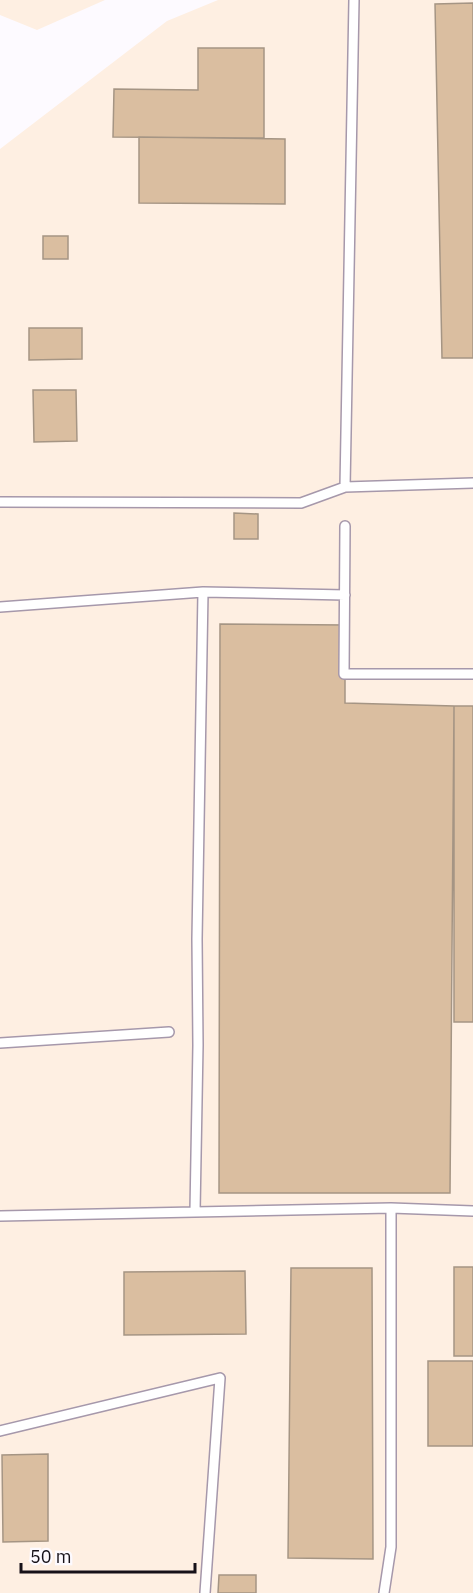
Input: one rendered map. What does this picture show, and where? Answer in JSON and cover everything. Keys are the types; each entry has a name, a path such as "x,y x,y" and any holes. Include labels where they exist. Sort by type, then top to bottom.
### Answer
{"lane":[{"path":"345,487 354,0"},
{"path":"0,502 302,503 345,487 473,483"},
{"path":"345,526 344,674 473,674"},
{"path":"0,607 204,592 345,595"},
{"path":"195,1211 198,1045 196,939 204,592"},
{"path":"0,1042 169,1032"},
{"path":"384,1593 391,1547 391,1208"},
{"path":"0,1216 391,1208 473,1211"},
{"path":"0,1431 220,1378 205,1593"}],"shaded area":[{"path":"0,0 105,0 37,30 0,15"},
{"path":"218,0 473,0 473,1593 0,1593 0,149 167,21"}],"building":[{"path":"473,3 473,358 442,358 435,4"},
{"path":"198,48 264,48 264,138 113,137 114,89 198,90"},
{"path":"139,137 285,139 285,204 139,203"},
{"path":"43,236 68,236 68,259 43,259"},
{"path":"29,328 82,328 82,359 29,360"},
{"path":"33,390 76,390 77,441 34,442"},
{"path":"234,513 258,514 258,539 234,539"},
{"path":"220,624 345,625 345,703 454,706 450,1193 219,1193"},
{"path":"454,706 473,706 473,1022 454,1022"},
{"path":"454,1267 473,1267 473,1356 454,1356"},
{"path":"291,1268 372,1268 373,1559 288,1558"},
{"path":"245,1271 246,1334 124,1335 124,1272"},
{"path":"428,1361 473,1361 473,1446 428,1446"},
{"path":"48,1454 48,1541 3,1542 2,1455"},
{"path":"219,1575 256,1575 256,1593 218,1593"}]}
